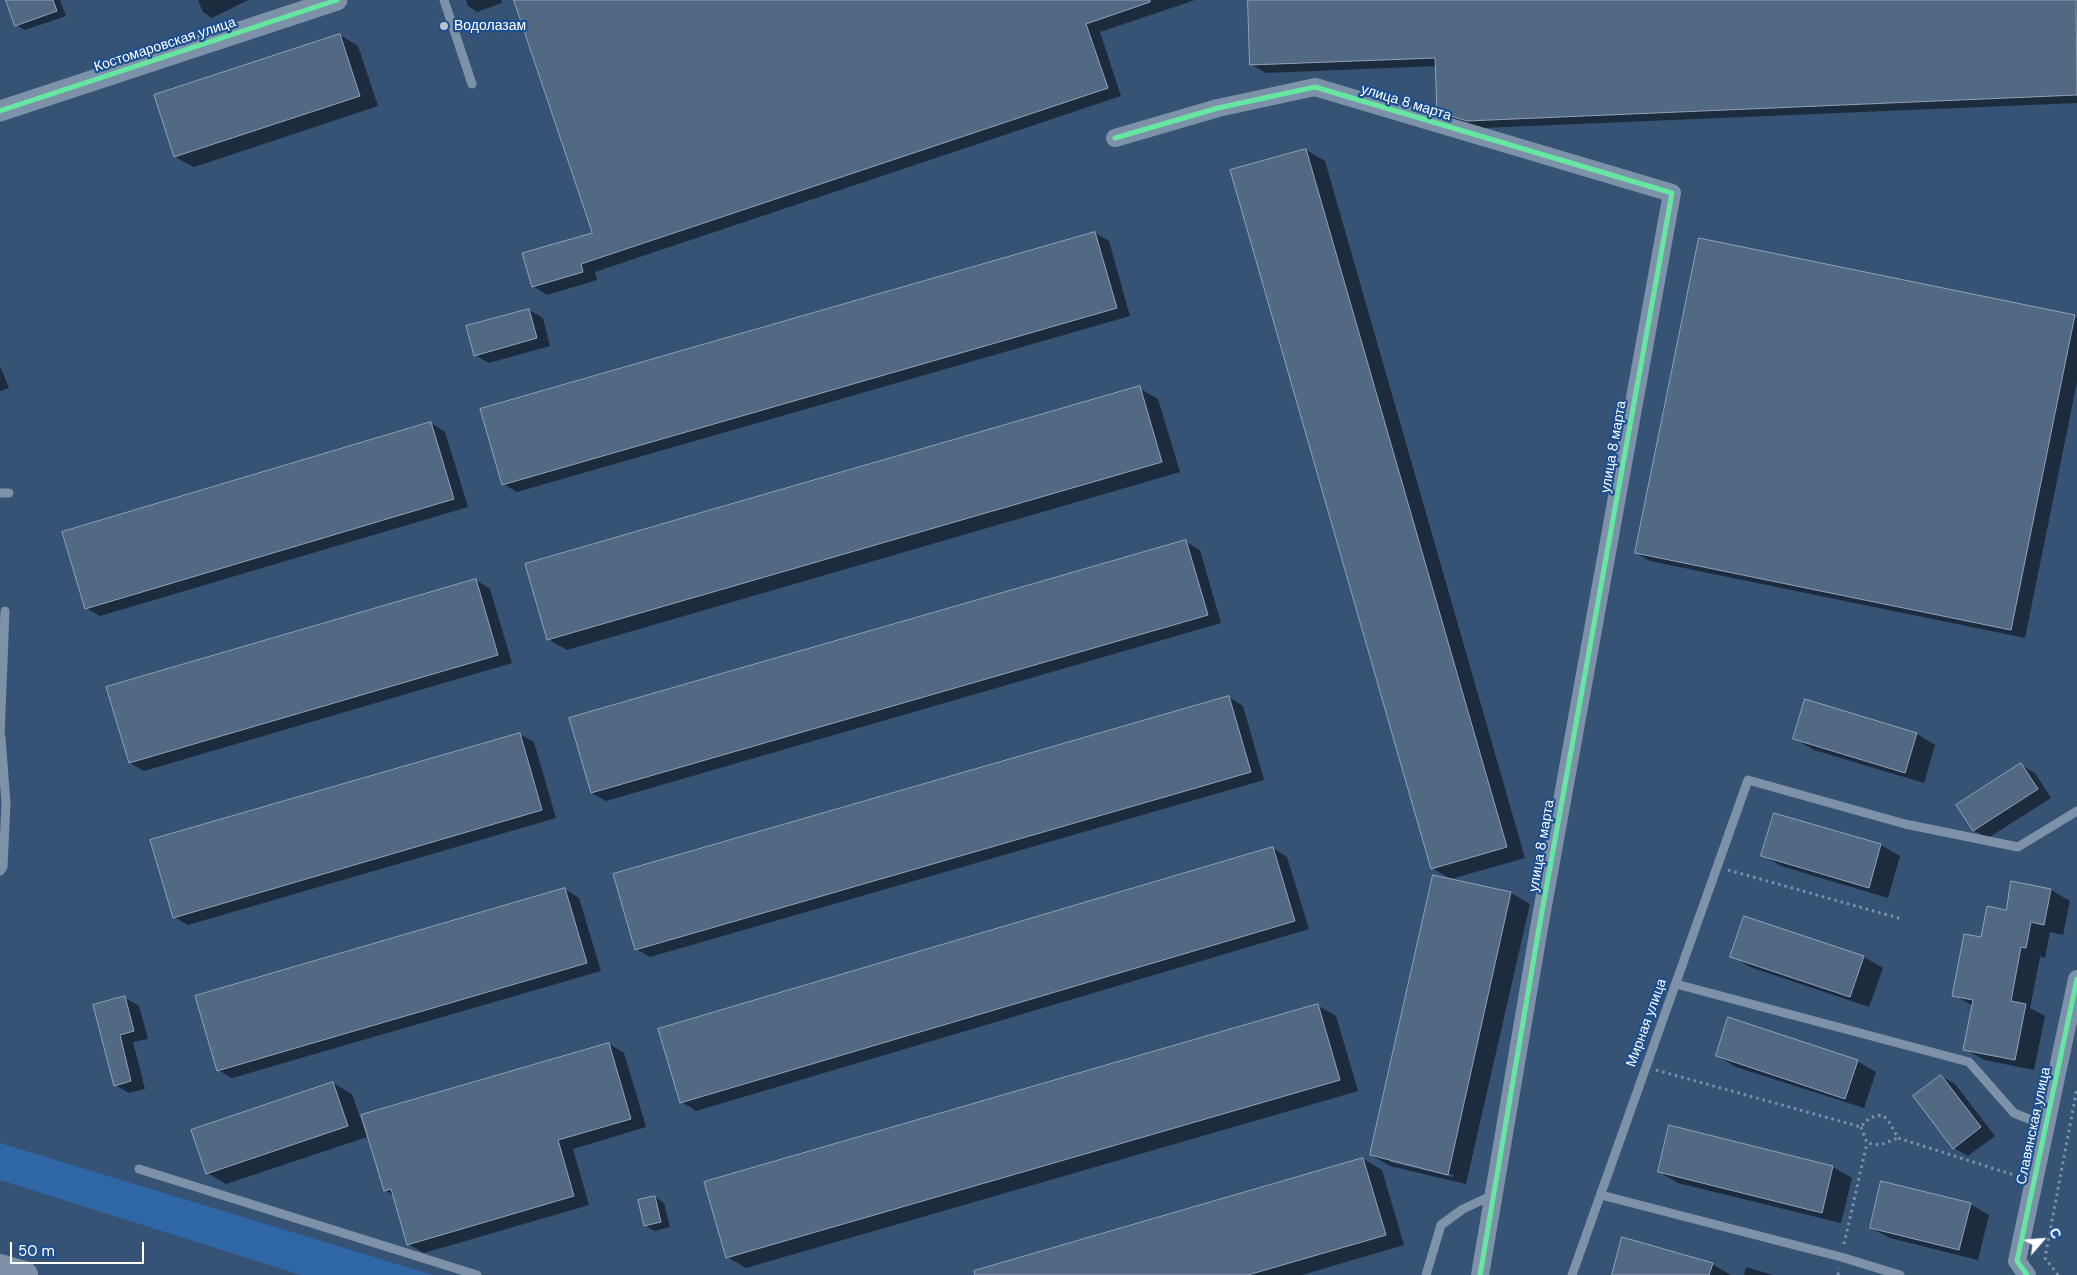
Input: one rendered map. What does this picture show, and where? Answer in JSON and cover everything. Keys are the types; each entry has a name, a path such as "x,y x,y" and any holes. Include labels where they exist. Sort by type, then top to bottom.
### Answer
{"highway":[{"path":"0,1268 24,1275"}],"street":[{"name":"Костомаровская улица","path":"0,111 338,0"},
{"name":"улица 8 марта","path":"1115,138 1218,108 1315,87 1672,193 1539,928 1480,1275"},
{"name":"Славянская улица","path":"2027,1275 2017,1261 2077,979"}],"lane":[{"path":"444,0 472,84"},
{"path":"0,871 3,867 6,804 1,737 5,611"},
{"name":"Мирная улица","path":"1572,1275 1748,780 1906,824 2018,847 2077,811"},
{"path":"1676,984 1970,1062 2014,1113 2046,1126"},
{"path":"139,1169 477,1275"},
{"path":"1426,1275 1441,1224 1463,1209 1493,1195"},
{"path":"1601,1195 1841,1257 1900,1275"}],"path":[{"path":"1718,867 1902,919"},
{"path":"1646,1067 1861,1127"},
{"path":"2058,1275 2045,1258 2077,1088"},
{"path":"1861,1127 1866,1120 1882,1115 1888,1120 1898,1138"},
{"path":"1841,1257 1868,1143 1861,1127"},
{"path":"1868,1143 1880,1145 1898,1138 2018,1176"}],"shaded area":[{"path":"0,1143 433,1275 301,1275 0,1180"}],"building":[{"path":"6,0 53,0 57,11 15,26"},
{"path":"514,0 1150,0 1150,2 1086,24 1108,88 581,264 583,272 532,287 522,253 592,233"},
{"path":"1248,0 2076,0 2077,95 1467,121 1437,112 1435,58 1250,65"},
{"path":"340,34 360,96 174,157 154,95"},
{"path":"1306,149 1507,847 1431,869 1230,170"},
{"path":"1095,232 1117,308 502,485 480,409"},
{"path":"1699,238 2075,315 2011,630 1635,553"},
{"path":"529,309 537,338 474,356 466,326"},
{"path":"1140,386 1162,462 547,640 525,564"},
{"path":"431,422 454,499 85,609 62,532"},
{"path":"1186,540 1208,615 591,793 569,718"},
{"path":"476,579 498,655 129,763 106,687"},
{"path":"1229,696 1251,772 635,950 613,874"},
{"path":"1805,699 1917,733 1905,773 1793,739"},
{"path":"520,733 542,810 173,918 150,840"},
{"path":"2021,763 2038,789 1973,831 1956,805"},
{"path":"1774,813 1881,844 1869,888 1761,856"},
{"path":"1273,847 1295,921 680,1103 658,1029"},
{"path":"1433,875 1511,892 1448,1175 1370,1155"},
{"path":"2011,881 2051,889 2044,925 2031,922 2026,948 2021,947 2011,1001 2026,1004 2015,1060 1963,1050 1973,1000 1952,996 1964,934 1981,937 1987,906 2006,910"},
{"path":"565,888 587,963 217,1071 195,996"},
{"path":"1744,916 1864,956 1850,997 1730,957"},
{"path":"125,996 134,1031 120,1035 131,1081 114,1086 93,1005"},
{"path":"1318,1004 1340,1080 726,1258 704,1182"},
{"path":"1728,1017 1858,1060 1845,1099 1716,1056"},
{"path":"609,1043 631,1119 558,1140 574,1196 407,1245 391,1189 384,1191 361,1115"},
{"path":"1941,1075 1981,1127 1953,1149 1913,1096"},
{"path":"333,1082 348,1126 206,1174 191,1130"},
{"path":"1669,1125 1833,1166 1822,1213 1658,1172"},
{"path":"1363,1158 1386,1235 1248,1275 975,1275 974,1271"},
{"path":"1881,1181 1971,1203 1959,1250 1870,1228"},
{"path":"655,1196 661,1222 644,1226 638,1200"},
{"path":"1622,1237 1713,1263 1709,1275 1612,1275"}],"cycle path":[{"path":"0,111 337,0"},
{"path":"1115,138 1218,108 1315,87 1672,193 1539,928 1480,1275"},
{"path":"2027,1275 2017,1261 2077,979"}],"place":[{"name":"Водолазам","path":"444,26"}]}
